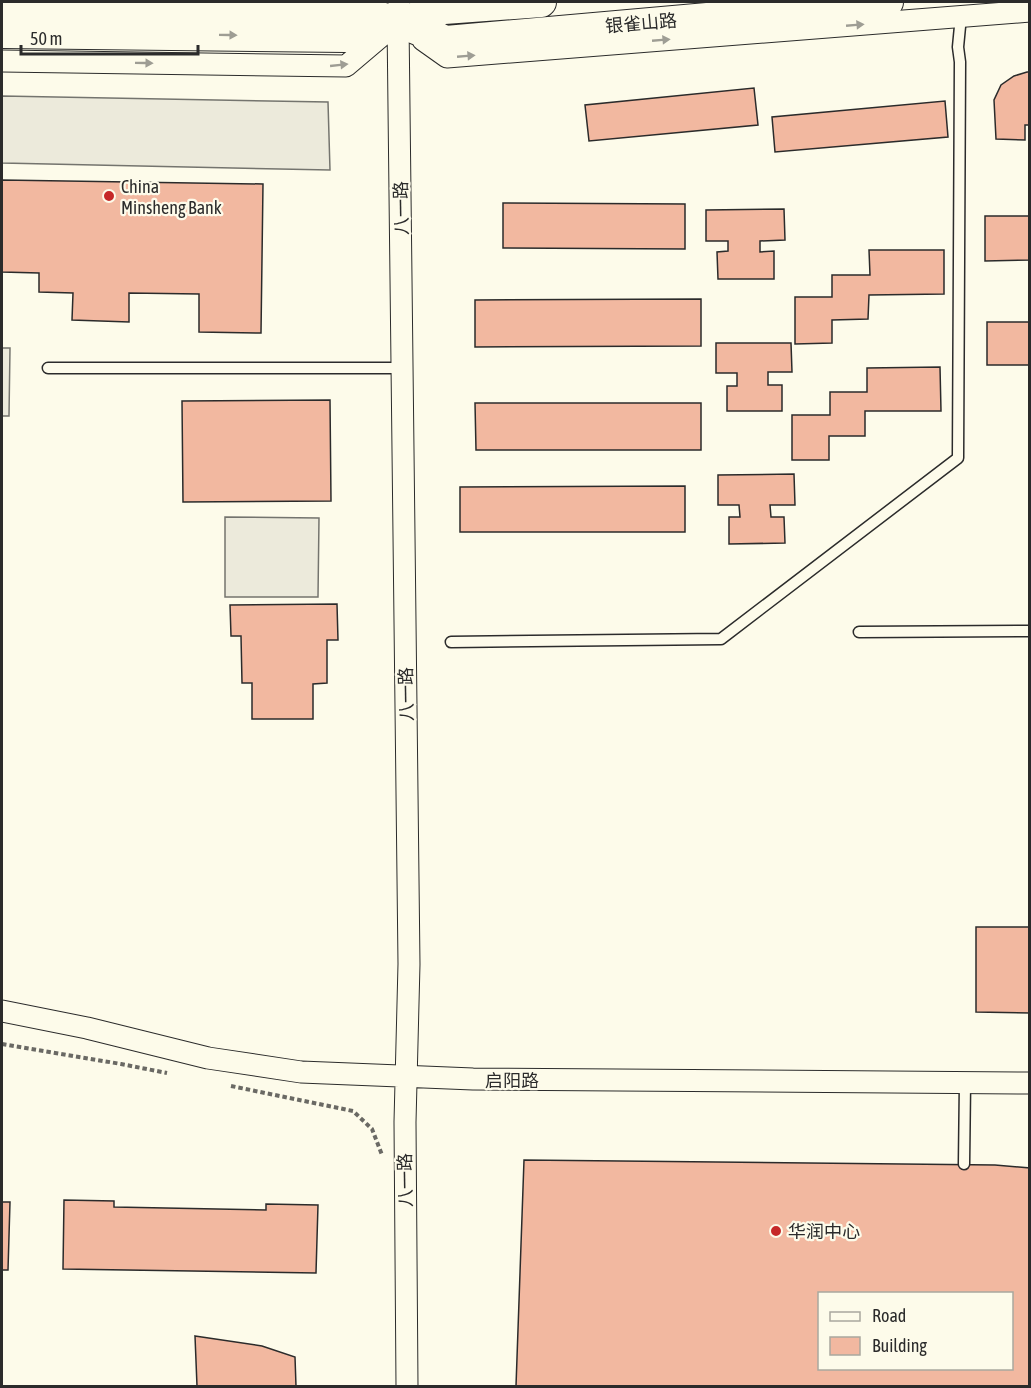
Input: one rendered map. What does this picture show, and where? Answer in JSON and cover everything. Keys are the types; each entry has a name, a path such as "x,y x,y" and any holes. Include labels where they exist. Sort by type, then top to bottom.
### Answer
{"main road":[{"path":"2,33 346,37 399,12 542,2"},
{"name":"银雀山路","path":"2,3 348,8 399,12 446,41 888,2"}],"street":[{"path":"373,2 399,12 447,57 1029,11"},
{"path":"2,61 346,66 399,12 430,2"},
{"name":"八一路","path":"399,12 409,964 406,1078 407,1386"},
{"name":"启阳路","path":"2,1011 87,1028 208,1058 301,1072 406,1078 1029,1083"}],"lane":[{"path":"451,642 721,639 958,459 960,62 958,46 961,16"},
{"path":"48,368 403,368"},
{"path":"859,632 1029,631"},
{"path":"964,1164 965,1083"}],"path":[{"path":"2,1044 177,1075"},
{"path":"222,1084 353,1111 372,1129 382,1155 382,1167"}],"shaded area":[{"path":"2,96 328,102 330,170 2,163"},
{"path":"2,348 10,348 9,416 2,416"},
{"path":"225,517 319,518 318,597 225,597"}],"building":[{"path":"1030,72 1030,125 1025,125 1025,140 996,139 994,100 1001,85 1014,76"},
{"path":"754,88 758,125 589,141 585,105"},
{"path":"945,101 948,137 775,152 772,117"},
{"path":"2,180 263,184 261,333 199,332 199,294 129,293 129,322 72,320 73,293 39,292 39,273 2,272"},
{"path":"503,203 685,204 685,249 503,248"},
{"path":"784,209 785,240 760,241 760,252 774,251 774,279 718,279 717,252 728,251 728,241 706,241 706,210"},
{"path":"985,216 1030,216 1030,260 985,261"},
{"path":"869,250 944,250 944,294 869,295 868,319 832,320 832,343 795,344 795,297 832,297 832,275 870,275"},
{"path":"701,299 701,346 475,347 475,300"},
{"path":"987,322 1030,322 1030,365 987,365"},
{"path":"716,343 791,343 792,372 768,372 768,385 782,385 782,411 727,411 727,386 737,386 737,373 716,373"},
{"path":"940,367 941,411 865,411 865,436 829,436 829,460 792,460 792,415 830,415 830,392 867,392 867,368"},
{"path":"330,400 331,501 183,502 182,401"},
{"path":"475,403 701,403 701,450 476,450"},
{"path":"794,474 795,505 770,505 771,517 784,517 785,543 729,544 729,517 740,517 739,505 718,505 718,475"},
{"path":"685,486 685,532 460,532 460,487"},
{"path":"337,604 338,640 327,640 327,683 313,684 313,719 252,719 252,683 242,683 241,636 231,636 230,605"},
{"path":"976,927 1030,927 1030,1013 976,1012"},
{"name":"华润中心","path":"524,1160 995,1165 1030,1168 1030,1386 516,1386"},
{"path":"64,1200 114,1201 114,1207 266,1210 266,1204 318,1205 316,1273 63,1269"},
{"path":"2,1202 10,1202 8,1270 2,1270"},
{"path":"195,1336 262,1346 295,1357 296,1386 197,1386"}],"place":[{"name":"China Minsheng Bank","path":"109,196"},
{"name":"华润中心","path":"776,1231"}]}
